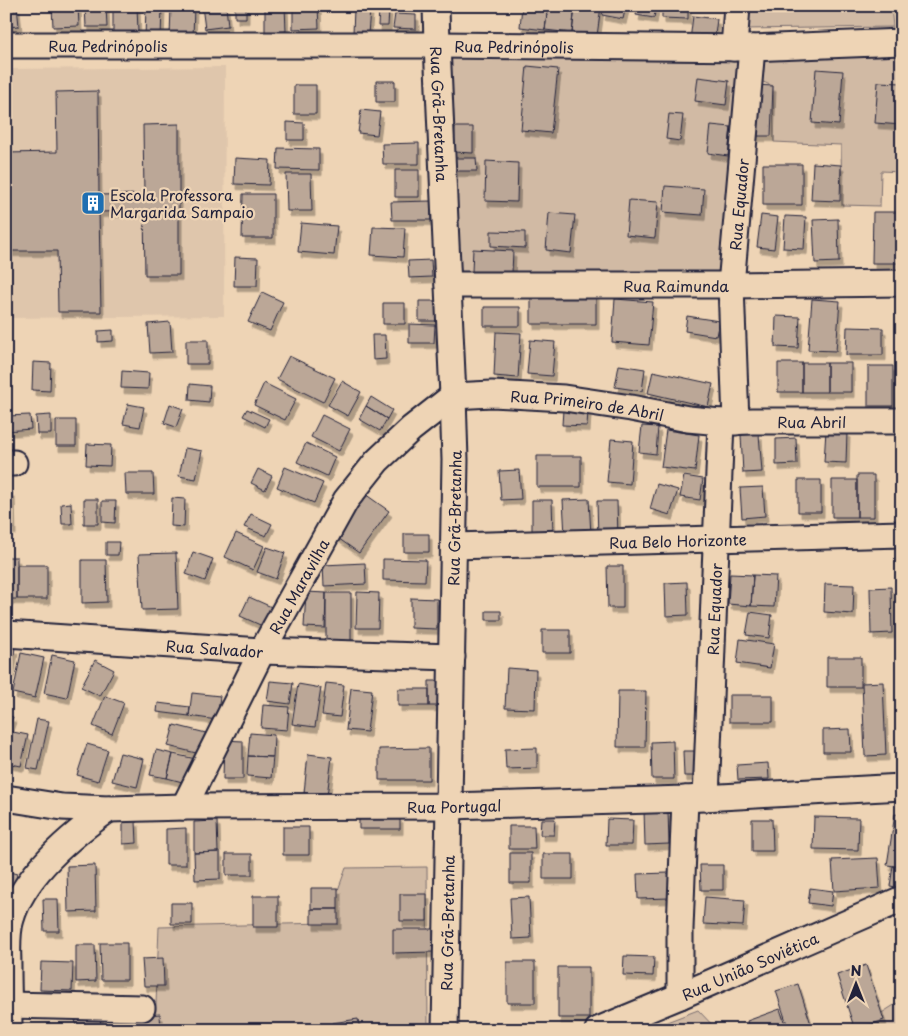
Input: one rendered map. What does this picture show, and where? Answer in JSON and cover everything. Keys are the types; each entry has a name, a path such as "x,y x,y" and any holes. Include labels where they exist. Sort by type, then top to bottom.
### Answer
{"street":[{"name":"Rua Grã-Bretanha","path":"436,6 454,396 455,460 450,806 444,1030"},
{"name":"Rua Equador","path":"680,996 680,929 695,799 716,539 728,422 731,285 743,48 736,6"},
{"name":"Rua Pedrinópolis","path":"6,45 437,45 743,48 902,42"},
{"name":"Rua Raimunda","path":"448,285 902,283"},
{"name":"Rua Primeiro de Abril","path":"454,396 492,394 564,398 688,419 728,422"},
{"name":"Rua Maravilha","path":"184,807 262,651 346,500 377,462 411,429 454,396"},
{"name":"Rua Abril","path":"728,422 902,421"},
{"name":"Rua Belo Horizonte","path":"454,546 902,534"},
{"name":"Rua Salvador","path":"6,634 262,651 452,657"},
{"name":"Rua Portugal","path":"6,798 62,807 109,809 450,806 695,799 902,787"},
{"path":"9,1030 7,946 11,919 20,895 51,857 70,839 109,809"},
{"name":"Rua União Soviética","path":"598,1030 902,899"},
{"path":"9,1005 142,1008"}],"shaded area":[{"path":"745,6 891,6 893,27 743,29"},
{"path":"902,54 902,172 881,171 880,206 842,205 841,145 774,142 773,86 758,80 760,59"},
{"path":"451,58 742,61 723,275 453,277"},
{"path":"225,67 224,316 6,318 6,69"},
{"path":"427,867 428,1030 155,1030 159,927 326,923 346,868"},
{"path":"902,1000 902,1030 855,1030"},
{"path":"698,1010 717,1030 646,1030"}],"building":[{"path":"6,6 17,6 19,26 6,27"},
{"path":"52,6 78,6 79,26 53,27"},
{"path":"85,6 106,6 107,27 86,27"},
{"path":"113,6 137,6 138,32 113,33"},
{"path":"146,6 162,6 161,38 145,38"},
{"path":"171,6 194,6 193,38 170,37"},
{"path":"202,6 226,6 228,26 205,29"},
{"path":"235,6 246,6 246,18 235,18"},
{"path":"265,6 285,6 286,31 265,32"},
{"path":"293,6 318,6 319,28 293,29"},
{"path":"522,6 548,6 545,30 520,27"},
{"path":"548,6 575,6 572,33 545,30"},
{"path":"575,6 601,6 597,36 572,33"},
{"path":"604,6 626,6 623,19 602,15"},
{"path":"638,6 656,6 654,18 636,15"},
{"path":"662,6 688,6 688,19 662,18"},
{"path":"354,9 370,10 368,34 353,33"},
{"path":"379,9 389,10 388,26 378,26"},
{"path":"395,14 416,15 416,29 393,28"},
{"path":"693,16 717,19 714,43 690,40"},
{"path":"527,66 558,69 551,133 521,130"},
{"path":"816,69 843,71 839,125 812,123"},
{"path":"698,77 729,81 726,105 695,101"},
{"path":"376,81 395,81 395,102 376,102"},
{"path":"878,82 902,83 902,125 875,123"},
{"path":"294,85 316,85 316,114 294,114"},
{"path":"756,85 773,86 771,136 755,136"},
{"name":"Escola Professora Margarida Sampaio","path":"98,91 99,195 144,194 143,125 179,124 179,275 145,275 144,211 99,212 101,312 58,312 57,251 6,251 6,153 57,152 56,92"},
{"path":"361,110 380,112 377,135 358,133"},
{"path":"669,114 683,115 680,141 666,139"},
{"path":"287,122 304,123 304,140 287,140"},
{"path":"711,125 731,127 728,156 708,153"},
{"path":"455,127 473,127 473,153 454,152"},
{"path":"419,143 419,164 383,164 382,144"},
{"path":"278,148 319,149 319,170 277,169"},
{"path":"235,158 270,160 269,185 234,184"},
{"path":"455,158 476,158 477,171 455,171"},
{"path":"486,161 518,163 517,202 485,201"},
{"path":"813,163 841,165 840,201 811,200"},
{"path":"763,164 802,164 802,205 763,205"},
{"path":"395,170 419,170 419,197 395,197"},
{"path":"286,174 311,174 312,211 287,211"},
{"path":"665,186 704,189 702,215 663,212"},
{"path":"243,194 273,194 273,238 242,238"},
{"path":"629,200 658,202 655,238 626,235"},
{"path":"431,201 431,220 392,220 391,202"},
{"path":"873,212 902,212 902,263 872,263"},
{"path":"549,213 575,215 571,253 546,250"},
{"path":"761,215 778,217 774,249 757,247"},
{"path":"785,216 806,217 804,249 783,248"},
{"path":"838,219 839,262 815,263 813,220"},
{"path":"301,223 337,226 334,255 298,252"},
{"path":"373,227 405,228 403,257 371,255"},
{"path":"491,231 525,232 525,248 491,246"},
{"path":"473,249 513,251 512,273 472,272"},
{"path":"235,257 258,258 257,286 234,286"},
{"path":"431,260 432,277 409,278 408,261"},
{"path":"262,292 283,302 270,331 248,322"},
{"path":"531,294 596,294 596,324 531,324"},
{"path":"615,299 653,302 649,345 612,342"},
{"path":"812,299 840,301 836,351 808,350"},
{"path":"419,301 440,301 440,321 419,321"},
{"path":"383,303 405,303 405,324 383,324"},
{"path":"484,307 520,307 520,326 484,326"},
{"path":"687,316 719,321 716,336 685,331"},
{"path":"776,316 800,317 798,348 775,347"},
{"path":"170,322 172,352 150,353 148,324"},
{"path":"409,324 435,325 434,343 409,343"},
{"path":"847,327 883,328 883,355 846,355"},
{"path":"113,330 113,341 98,342 98,331"},
{"path":"496,332 521,333 518,378 494,376"},
{"path":"372,335 385,335 386,359 373,360"},
{"path":"186,340 208,340 208,364 186,364"},
{"path":"530,340 555,342 552,376 527,374"},
{"path":"289,356 335,378 323,402 277,379"},
{"path":"33,362 51,363 50,391 32,390"},
{"path":"778,363 802,363 802,392 778,392"},
{"path":"802,363 827,363 827,392 802,392"},
{"path":"827,363 851,363 851,392 827,392"},
{"path":"619,365 645,369 642,391 615,387"},
{"path":"868,366 893,366 893,406 868,406"},
{"path":"122,371 149,373 148,389 121,388"},
{"path":"653,371 713,384 708,407 648,393"},
{"path":"342,381 361,392 348,416 328,405"},
{"path":"264,383 296,399 285,420 254,405"},
{"path":"190,384 210,386 209,402 189,400"},
{"path":"371,397 392,410 387,419 366,406"},
{"path":"128,404 144,407 140,427 123,424"},
{"path":"170,404 183,409 176,427 164,423"},
{"path":"366,406 387,419 380,431 359,419"},
{"path":"247,409 269,419 265,427 243,416"},
{"path":"563,410 588,411 587,426 562,425"},
{"path":"30,415 31,429 6,431 6,416"},
{"path":"51,415 51,434 37,434 36,416"},
{"path":"322,415 350,429 339,451 311,437"},
{"path":"56,420 76,420 76,446 56,446"},
{"path":"642,426 658,427 656,454 639,452"},
{"path":"666,430 699,435 695,471 661,467"},
{"path":"826,430 847,432 846,463 824,462"},
{"path":"759,434 762,472 743,473 741,435"},
{"path":"796,438 797,464 776,465 776,439"},
{"path":"611,439 633,441 630,484 607,482"},
{"path":"306,443 335,457 327,476 297,462"},
{"path":"87,444 111,445 110,466 86,465"},
{"path":"185,448 202,451 196,479 179,476"},
{"path":"537,456 581,456 581,487 537,487"},
{"path":"285,467 323,483 314,503 277,487"},
{"path":"258,469 272,476 265,490 251,483"},
{"path":"519,470 521,499 501,500 499,471"},
{"path":"125,473 153,473 154,494 126,494"},
{"path":"857,475 874,475 874,517 857,517"},
{"path":"684,476 703,479 700,500 680,497"},
{"path":"798,480 821,480 821,512 798,512"},
{"path":"832,480 857,480 857,517 832,517"},
{"path":"657,484 678,490 670,515 650,509"},
{"path":"763,487 765,516 742,518 740,488"},
{"path":"6,492 12,492 13,529 6,529"},
{"path":"365,494 389,511 359,553 335,536"},
{"path":"172,498 185,499 184,527 171,526"},
{"path":"84,499 98,499 98,524 84,524"},
{"path":"589,499 591,535 565,536 563,500"},
{"path":"532,500 552,500 553,533 532,534"},
{"path":"102,501 116,501 115,523 102,522"},
{"path":"597,501 617,501 618,539 598,539"},
{"path":"71,503 72,524 62,524 61,504"},
{"path":"251,514 272,524 266,536 244,527"},
{"path":"236,533 264,546 253,570 225,557"},
{"path":"404,534 429,534 429,552 404,552"},
{"path":"106,542 119,542 118,555 106,555"},
{"path":"267,547 285,553 276,579 257,572"},
{"path":"193,552 213,559 205,581 186,574"},
{"path":"176,553 178,609 142,610 139,554"},
{"path":"6,557 17,557 17,599 6,599"},
{"path":"383,559 426,560 425,581 383,580"},
{"path":"82,560 106,560 107,602 82,603"},
{"path":"365,563 366,584 324,586 323,565"},
{"path":"17,565 47,565 47,599 17,599"},
{"path":"607,566 623,566 623,608 608,608"},
{"path":"730,574 753,575 751,606 728,604"},
{"path":"753,575 776,576 774,607 751,606"},
{"path":"687,582 688,615 666,616 665,583"},
{"path":"825,584 854,585 853,614 824,612"},
{"path":"891,587 892,633 871,634 870,588"},
{"path":"306,592 326,593 325,628 304,627"},
{"path":"357,592 379,593 378,628 356,628"},
{"path":"326,593 351,593 351,642 326,642"},
{"path":"249,597 276,609 267,628 240,616"},
{"path":"411,598 437,599 437,629 411,628"},
{"path":"486,611 501,611 501,620 486,620"},
{"path":"750,612 772,615 769,638 746,635"},
{"path":"542,630 570,630 570,653 542,653"},
{"path":"740,639 774,644 770,668 737,663"},
{"path":"6,647 15,648 11,672 6,671"},
{"path":"21,653 44,658 35,698 13,693"},
{"path":"52,655 75,660 67,698 44,693"},
{"path":"827,657 861,657 861,687 827,687"},
{"path":"95,660 114,670 100,696 81,687"},
{"path":"507,668 536,670 535,709 505,708"},
{"path":"270,681 293,683 290,704 267,701"},
{"path":"429,681 442,681 442,706 429,706"},
{"path":"883,682 886,755 865,756 862,683"},
{"path":"326,683 344,685 340,717 322,715"},
{"path":"298,684 321,688 315,727 292,724"},
{"path":"351,688 372,690 367,732 346,730"},
{"path":"398,689 429,689 429,706 398,706"},
{"path":"618,691 646,691 645,747 617,747"},
{"path":"192,693 220,696 217,720 189,716"},
{"path":"729,695 773,695 773,722 729,722"},
{"path":"105,696 124,703 112,734 93,726"},
{"path":"158,703 190,707 189,716 157,712"},
{"path":"263,705 289,707 287,730 261,728"},
{"path":"6,715 13,717 6,737"},
{"path":"37,719 49,721 38,770 27,768"},
{"path":"174,725 210,734 204,755 168,746"},
{"path":"850,729 851,752 823,752 823,730"},
{"path":"8,731 28,735 21,766 6,763"},
{"path":"250,733 274,735 273,757 248,756"},
{"path":"224,740 243,741 243,779 223,779"},
{"path":"673,741 674,779 652,779 651,742"},
{"path":"87,744 108,750 98,781 77,775"},
{"path":"429,748 429,780 379,780 379,749"},
{"path":"537,748 537,768 506,769 505,749"},
{"path":"156,750 173,754 167,778 150,775"},
{"path":"683,751 697,751 697,776 684,776"},
{"path":"120,753 144,759 137,787 112,781"},
{"path":"173,754 196,759 190,784 167,778"},
{"path":"308,754 332,757 327,796 304,793"},
{"path":"248,756 273,757 271,778 247,776"},
{"path":"768,763 769,779 738,780 737,765"},
{"path":"644,810 668,810 669,844 645,845"},
{"path":"895,814 902,815 902,867 887,865"},
{"path":"400,817 400,829 359,829 359,818"},
{"path":"814,817 859,818 858,850 813,849"},
{"path":"541,819 555,819 554,835 540,835"},
{"path":"607,819 633,820 632,845 606,845"},
{"path":"752,819 772,819 773,851 752,851"},
{"path":"136,821 137,843 123,844 123,822"},
{"path":"217,821 218,852 194,853 194,822"},
{"path":"509,826 534,826 535,849 509,849"},
{"path":"283,827 309,827 309,855 283,855"},
{"path":"186,828 186,865 166,865 166,829"},
{"path":"220,852 220,879 195,880 194,853"},
{"path":"510,853 531,853 531,883 510,883"},
{"path":"226,854 252,854 252,875 226,875"},
{"path":"543,854 573,854 573,879 543,879"},
{"path":"878,858 880,888 834,891 832,860"},
{"path":"95,865 96,911 68,912 67,866"},
{"path":"700,865 723,865 723,890 701,890"},
{"path":"893,866 902,867 902,888 890,886"},
{"path":"6,871 17,874 14,890 6,888"},
{"path":"669,873 669,898 638,899 637,874"},
{"path":"311,888 338,888 338,909 311,909"},
{"path":"810,888 833,891 831,906 808,903"},
{"path":"400,894 427,894 427,921 400,921"},
{"path":"253,896 278,896 278,927 253,927"},
{"path":"529,897 531,938 512,939 510,898"},
{"path":"705,897 745,900 743,926 703,924"},
{"path":"43,899 58,899 59,931 44,931"},
{"path":"171,903 192,903 192,924 171,924"},
{"path":"311,909 338,909 338,924 311,924"},
{"path":"393,929 433,929 434,952 393,953"},
{"path":"100,943 127,943 127,980 101,980"},
{"path":"76,945 95,945 96,981 76,982"},
{"path":"624,956 654,957 653,976 623,975"},
{"path":"163,958 164,986 144,986 142,959"},
{"path":"41,962 73,963 72,991 40,990"},
{"path":"507,962 535,962 535,1003 507,1003"},
{"path":"866,965 884,1020 855,1030 837,975"},
{"path":"558,967 589,967 589,1018 558,1018"},
{"path":"798,984 811,1024 795,1030 789,1030 776,991"},
{"path":"780,1009 787,1030 750,1030 747,1021"},
{"path":"100,1014 101,1030 76,1030 75,1015"},
{"path":"160,1014 161,1030 135,1030 134,1016"},
{"path":"358,1019 360,1030 333,1030 332,1023"}],"place":[{"name":"Escola Professora Margarida Sampaio","path":"93,203"}]}
